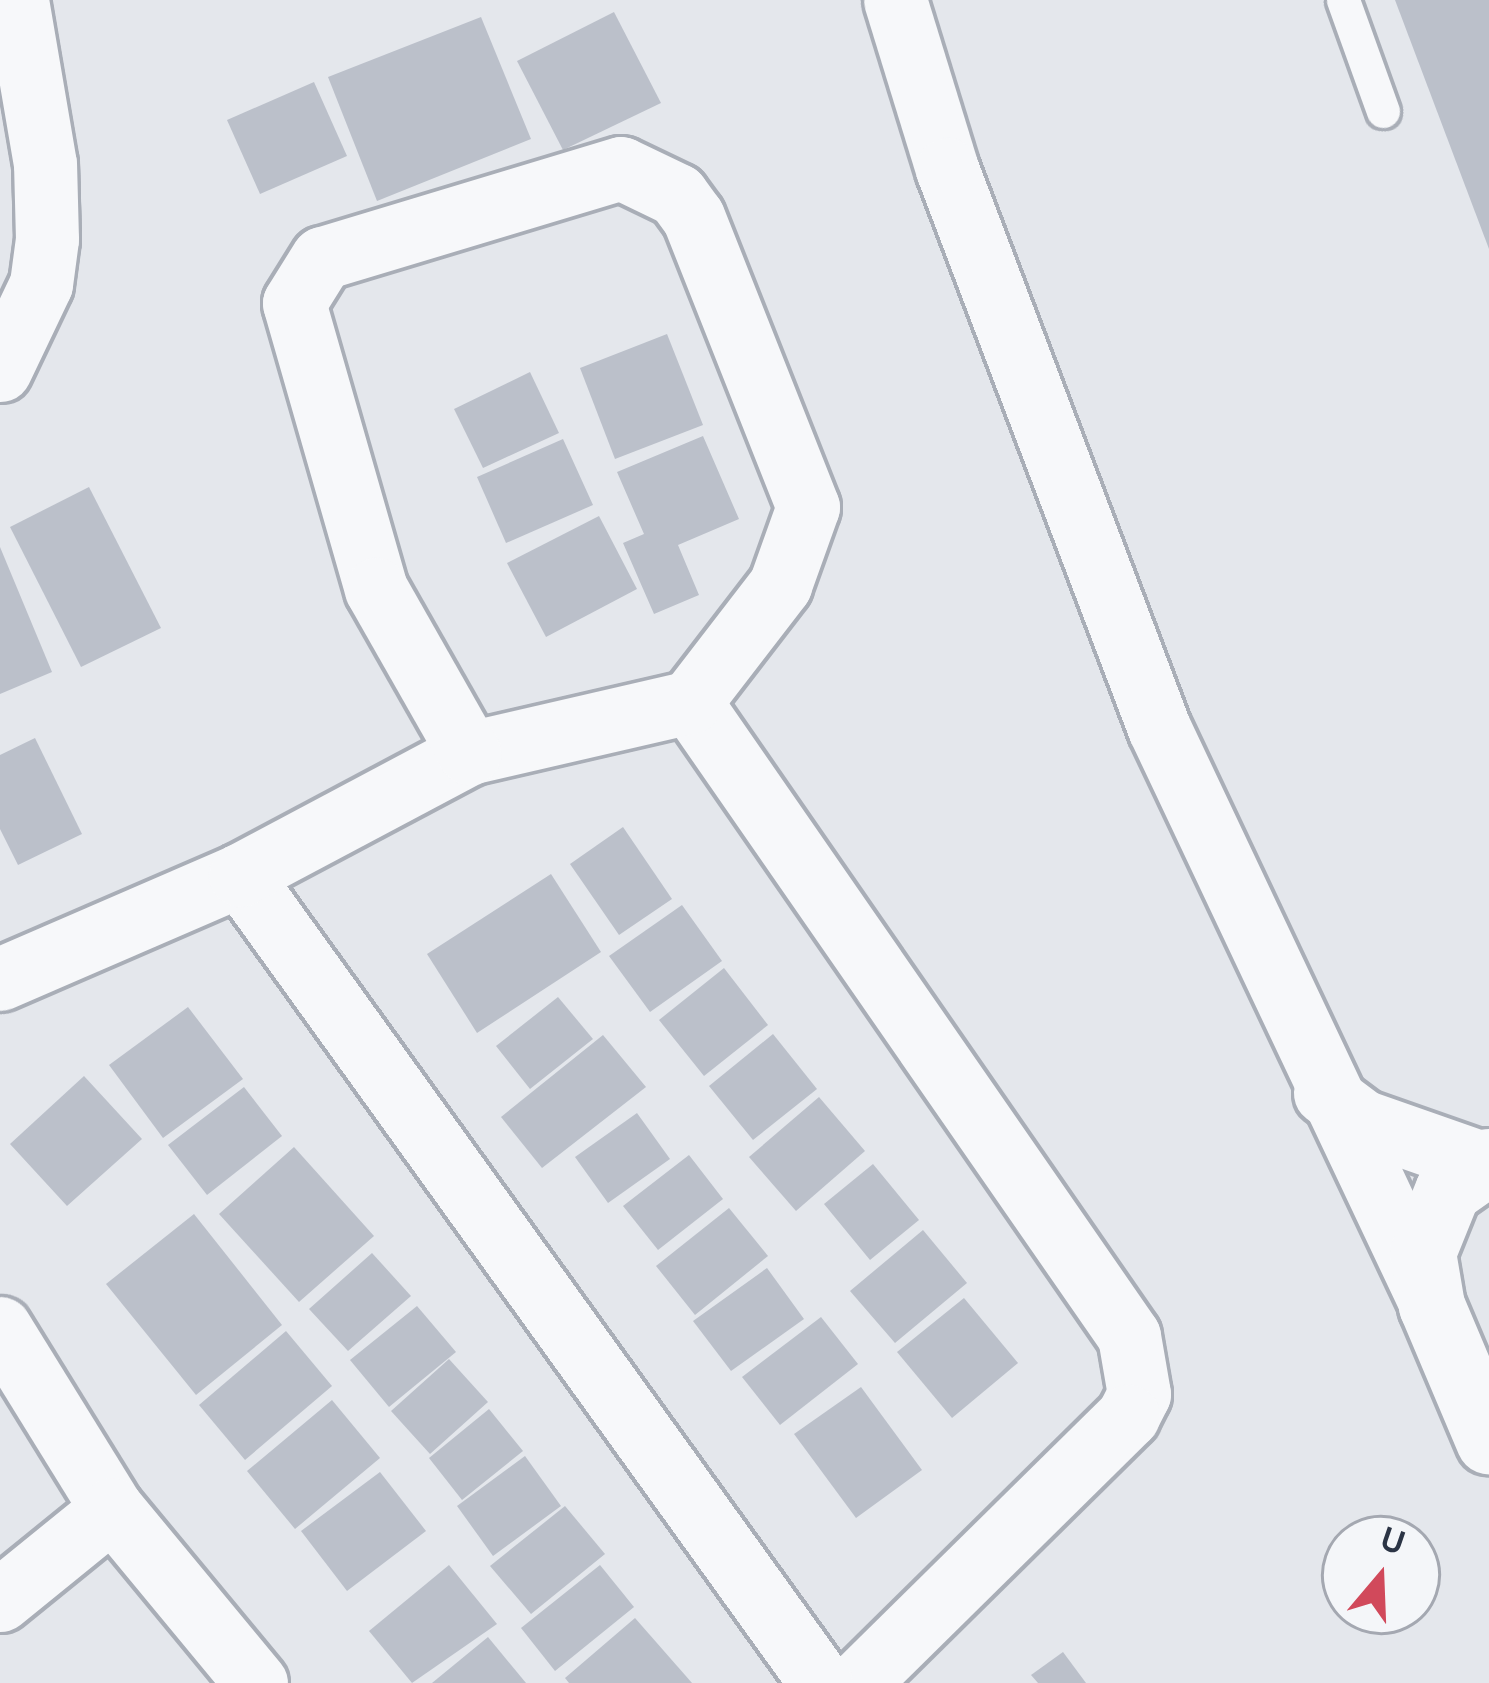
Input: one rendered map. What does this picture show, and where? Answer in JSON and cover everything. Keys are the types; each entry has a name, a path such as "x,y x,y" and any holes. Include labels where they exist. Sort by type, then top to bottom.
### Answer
{"street":[{"path":"0,370 41,284 47,239 45,164 17,0"},
{"path":"895,0 947,169 1159,728 1325,1093 1432,1306 1489,1441"},
{"path":"0,980 240,875 469,753 690,702 780,585 808,507 693,217 654,180 592,170 322,258 294,303 376,589 469,753"},
{"path":"690,702 1129,1336 1138,1394 1128,1416 857,1683"},
{"path":"240,875 821,1683"},
{"path":"1325,1093 1362,1121 1487,1163"},
{"path":"1432,1306 1427,1233 1448,1191 1487,1163"},
{"path":"0,1328 112,1509 256,1683"},
{"path":"0,1600 112,1509"}],"lane":[{"path":"1342,0 1383,111"}],"building":[{"path":"1395,0 1489,0 1489,249"},
{"path":"614,12 661,103 563,150 517,61"},
{"path":"481,17 531,139 377,201 328,77"},
{"path":"314,82 347,156 260,194 227,120"},
{"path":"667,334 703,425 615,459 580,368"},
{"path":"530,372 559,433 483,468 454,409"},
{"path":"703,436 739,519 678,545 699,595 654,614 623,543 644,534 617,472"},
{"path":"563,439 593,505 506,543 477,477"},
{"path":"89,487 161,628 81,667 10,527"},
{"path":"599,516 637,589 546,637 507,563"},
{"path":"0,547 52,672 0,694"},
{"path":"35,738 82,834 18,865 0,829 0,755"},
{"path":"623,827 672,899 619,935 570,864"},
{"path":"551,874 601,952 477,1033 427,954"},
{"path":"682,905 722,961 650,1012 609,956"},
{"path":"724,968 768,1025 704,1076 659,1020"},
{"path":"558,997 593,1039 530,1089 496,1046"},
{"path":"188,1007 243,1079 163,1138 109,1065"},
{"path":"773,1034 817,1089 753,1140 709,1086"},
{"path":"603,1035 646,1087 542,1168 501,1117"},
{"path":"84,1076 142,1139 67,1206 10,1144"},
{"path":"244,1087 282,1136 207,1195 168,1145"},
{"path":"819,1097 865,1151 796,1211 749,1157"},
{"path":"637,1113 670,1159 608,1203 575,1157"},
{"path":"294,1147 374,1236 299,1302 219,1214"},
{"path":"689,1155 723,1199 658,1250 623,1206"},
{"path":"873,1164 919,1220 870,1260 824,1204"},
{"path":"729,1208 768,1256 695,1315 656,1266"},
{"path":"194,1214 282,1325 196,1395 106,1284"},
{"path":"923,1230 967,1283 895,1343 850,1291"},
{"path":"372,1253 411,1296 348,1351 309,1309"},
{"path":"767,1268 804,1319 731,1371 693,1321"},
{"path":"964,1298 1018,1363 952,1418 897,1352"},
{"path":"417,1306 456,1352 389,1407 350,1360"},
{"path":"821,1317 858,1364 780,1425 742,1377"},
{"path":"286,1331 332,1386 245,1460 199,1405"},
{"path":"449,1359 488,1402 430,1454 391,1411"},
{"path":"861,1387 922,1470 856,1518 794,1434"},
{"path":"332,1400 380,1458 295,1529 247,1471"},
{"path":"489,1409 523,1451 462,1500 429,1458"},
{"path":"525,1456 561,1506 493,1556 457,1506"},
{"path":"380,1472 426,1531 347,1591 301,1531"},
{"path":"565,1506 605,1554 531,1614 490,1566"},
{"path":"449,1565 497,1624 412,1683 369,1631"},
{"path":"600,1565 634,1607 555,1671 521,1628"},
{"path":"635,1618 692,1683 569,1683 565,1678"},
{"path":"488,1637 526,1683 432,1683"},
{"path":"1063,1652 1086,1683 1038,1683 1031,1675"}]}
